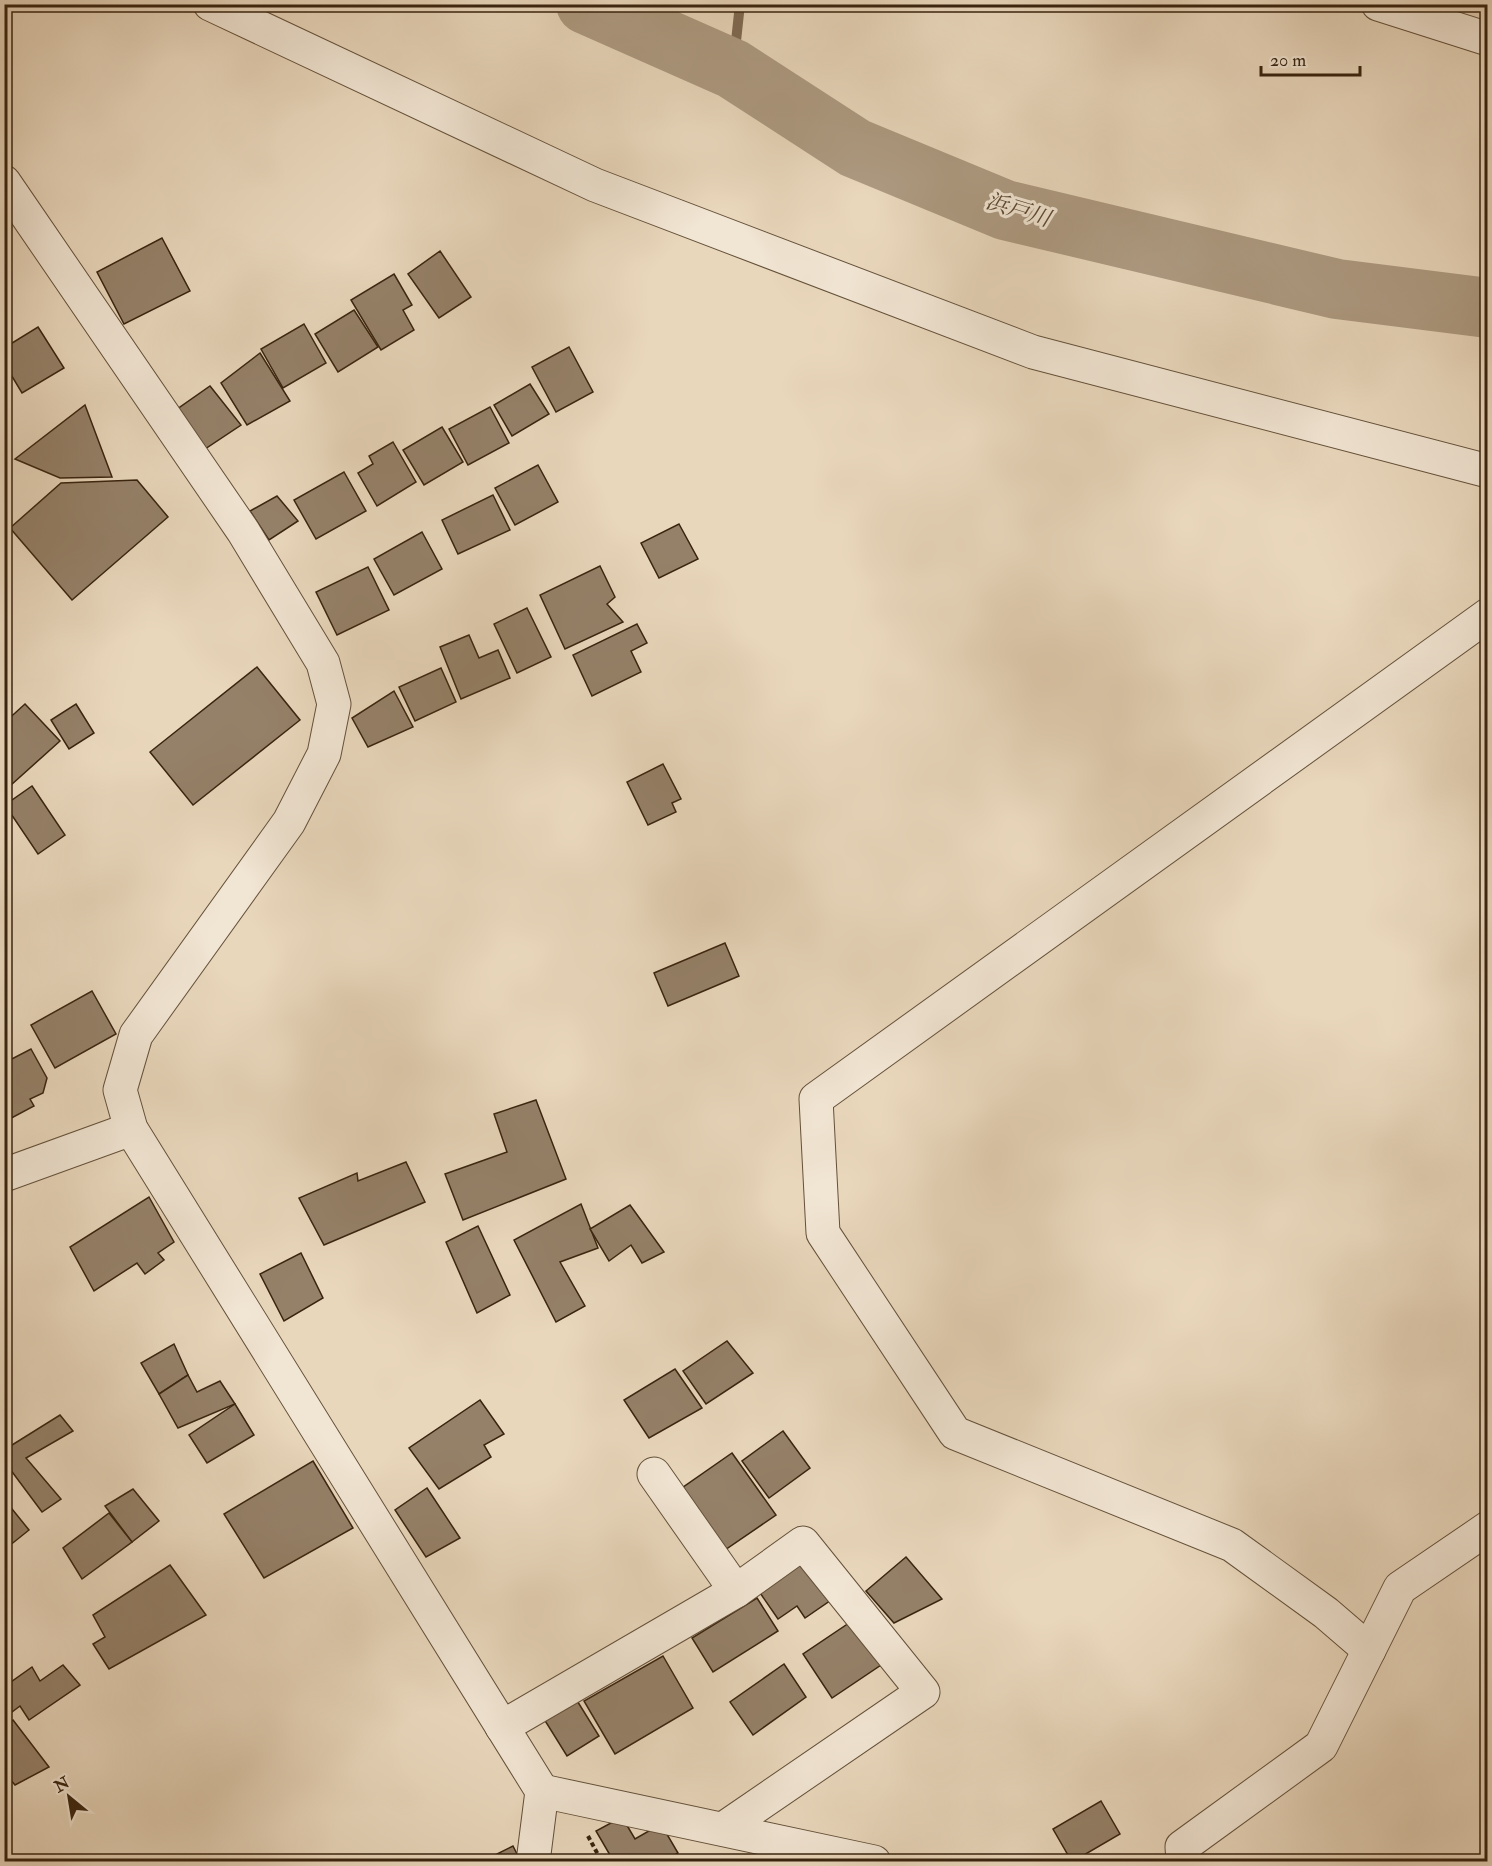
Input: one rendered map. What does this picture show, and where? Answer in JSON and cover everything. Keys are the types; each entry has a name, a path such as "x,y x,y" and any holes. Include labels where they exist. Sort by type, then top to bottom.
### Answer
{"street":[{"path":"210,4 595,184 1033,352 1488,471"},
{"path":"1378,4 1488,39"},
{"path":"4,182 243,531 323,663 334,704 324,754 289,822 136,1035 120,1090 131,1129 542,1791 533,1862"},
{"path":"1369,1650 1326,1613 1232,1545 955,1433 823,1233 816,1099 1488,615"},
{"path":"4,1175 131,1129"},
{"path":"654,1474 736,1591"},
{"path":"1183,1862 1182,1847 1321,1746 1400,1588 1488,1528"},
{"path":"502,1727 736,1591 803,1543 923,1692 723,1829"},
{"path":"542,1791 874,1862"}],"building":[{"path":"162,238 190,291 124,324 97,272"},
{"path":"440,251 471,297 439,318 408,274"},
{"path":"394,274 412,305 403,310 414,330 381,350 351,300"},
{"path":"354,310 378,347 338,372 315,334"},
{"path":"304,324 326,363 283,388 261,349"},
{"path":"38,327 64,368 22,393 4,363 4,348"},
{"path":"569,347 593,392 556,412 532,367"},
{"path":"260,353 290,401 247,425 221,383"},
{"path":"530,384 549,414 512,436 494,405"},
{"path":"210,386 241,425 202,451 173,412"},
{"path":"85,405 112,477 60,478 15,459"},
{"path":"490,407 509,443 468,465 449,429"},
{"path":"442,427 463,462 424,485 403,450"},
{"path":"393,442 416,482 377,506 358,473 373,464 369,456"},
{"path":"538,465 558,502 515,525 495,488"},
{"path":"344,472 366,511 316,539 294,500"},
{"path":"137,480 168,517 72,600 10,528 61,483"},
{"path":"493,495 510,530 458,554 442,520"},
{"path":"277,496 298,521 269,540 250,511"},
{"path":"679,524 698,559 659,578 641,543"},
{"path":"422,532 442,569 394,595 374,559"},
{"path":"600,566 615,597 607,604 623,622 565,649 540,595"},
{"path":"368,567 389,610 337,635 316,592"},
{"path":"527,608 551,657 517,673 494,624"},
{"path":"637,624 647,643 631,651 641,672 592,696 573,655"},
{"path":"469,635 479,658 498,650 510,678 461,699 440,647"},
{"path":"257,667 300,720 193,805 150,752"},
{"path":"441,668 456,702 415,721 399,687"},
{"path":"394,691 413,727 368,747 352,718"},
{"path":"25,704 60,741 11,785 4,778 4,723"},
{"path":"76,704 94,733 69,749 51,720"},
{"path":"663,764 681,799 672,803 676,812 648,825 627,782"},
{"path":"32,786 65,835 38,854 5,805"},
{"path":"725,943 739,976 668,1006 654,973"},
{"path":"92,991 116,1034 55,1068 31,1025"},
{"path":"31,1049 47,1078 43,1093 30,1099 34,1106 4,1122 4,1063"},
{"path":"536,1100 566,1179 463,1220 445,1174 507,1152 494,1114"},
{"path":"406,1162 425,1202 324,1245 299,1198 357,1173 358,1181"},
{"path":"149,1197 174,1242 158,1253 164,1260 145,1274 137,1263 94,1291 70,1247"},
{"path":"581,1204 598,1248 560,1262 585,1306 556,1322 514,1240"},
{"path":"630,1205 664,1252 642,1263 631,1245 609,1261 590,1229"},
{"path":"478,1226 510,1295 477,1313 446,1242"},
{"path":"301,1253 323,1298 284,1321 260,1274"},
{"path":"727,1341 753,1373 706,1404 683,1371"},
{"path":"174,1344 188,1375 159,1394 141,1363"},
{"path":"675,1369 702,1408 649,1438 624,1400"},
{"path":"188,1375 197,1392 220,1381 235,1404 178,1428 159,1394"},
{"path":"480,1400 504,1434 484,1445 491,1457 439,1489 409,1448"},
{"path":"235,1404 254,1435 207,1463 189,1435"},
{"path":"60,1415 73,1431 26,1458 61,1499 42,1512 4,1461 4,1450"},
{"path":"783,1431 810,1468 769,1498 742,1461"},
{"path":"732,1453 776,1515 722,1552 679,1490"},
{"path":"313,1461 353,1528 264,1578 224,1514"},
{"path":"427,1488 460,1538 426,1557 395,1510"},
{"path":"133,1489 159,1521 132,1542 105,1506"},
{"path":"4,1499 29,1530 4,1550"},
{"path":"109,1513 132,1542 82,1579 63,1548"},
{"path":"804,1554 834,1598 805,1618 797,1606 778,1619 756,1587"},
{"path":"906,1557 942,1599 894,1623 866,1591"},
{"path":"170,1565 206,1615 109,1669 93,1644 105,1637 93,1615"},
{"path":"757,1598 778,1631 713,1672 692,1638"},
{"path":"852,1621 881,1665 832,1698 803,1654"},
{"path":"663,1656 693,1708 615,1754 584,1701"},
{"path":"784,1664 806,1697 753,1735 730,1702"},
{"path":"63,1665 80,1685 29,1720 20,1706 4,1718 4,1687 32,1667 40,1681"},
{"path":"576,1699 599,1736 567,1756 544,1719"},
{"path":"13,1720 49,1767 15,1785 4,1772 4,1726"},
{"path":"1101,1801 1120,1834 1072,1862 1053,1829"},
{"path":"622,1817 635,1839 661,1824 678,1853 663,1862 614,1862 596,1831"},
{"path":"513,1846 521,1862 481,1862"}],"waterway":[{"name":"浜戸川","path":"586,4 733,69 855,148 1005,210 1337,289 1488,308"},
{"path":"733,69 740,4"}]}
